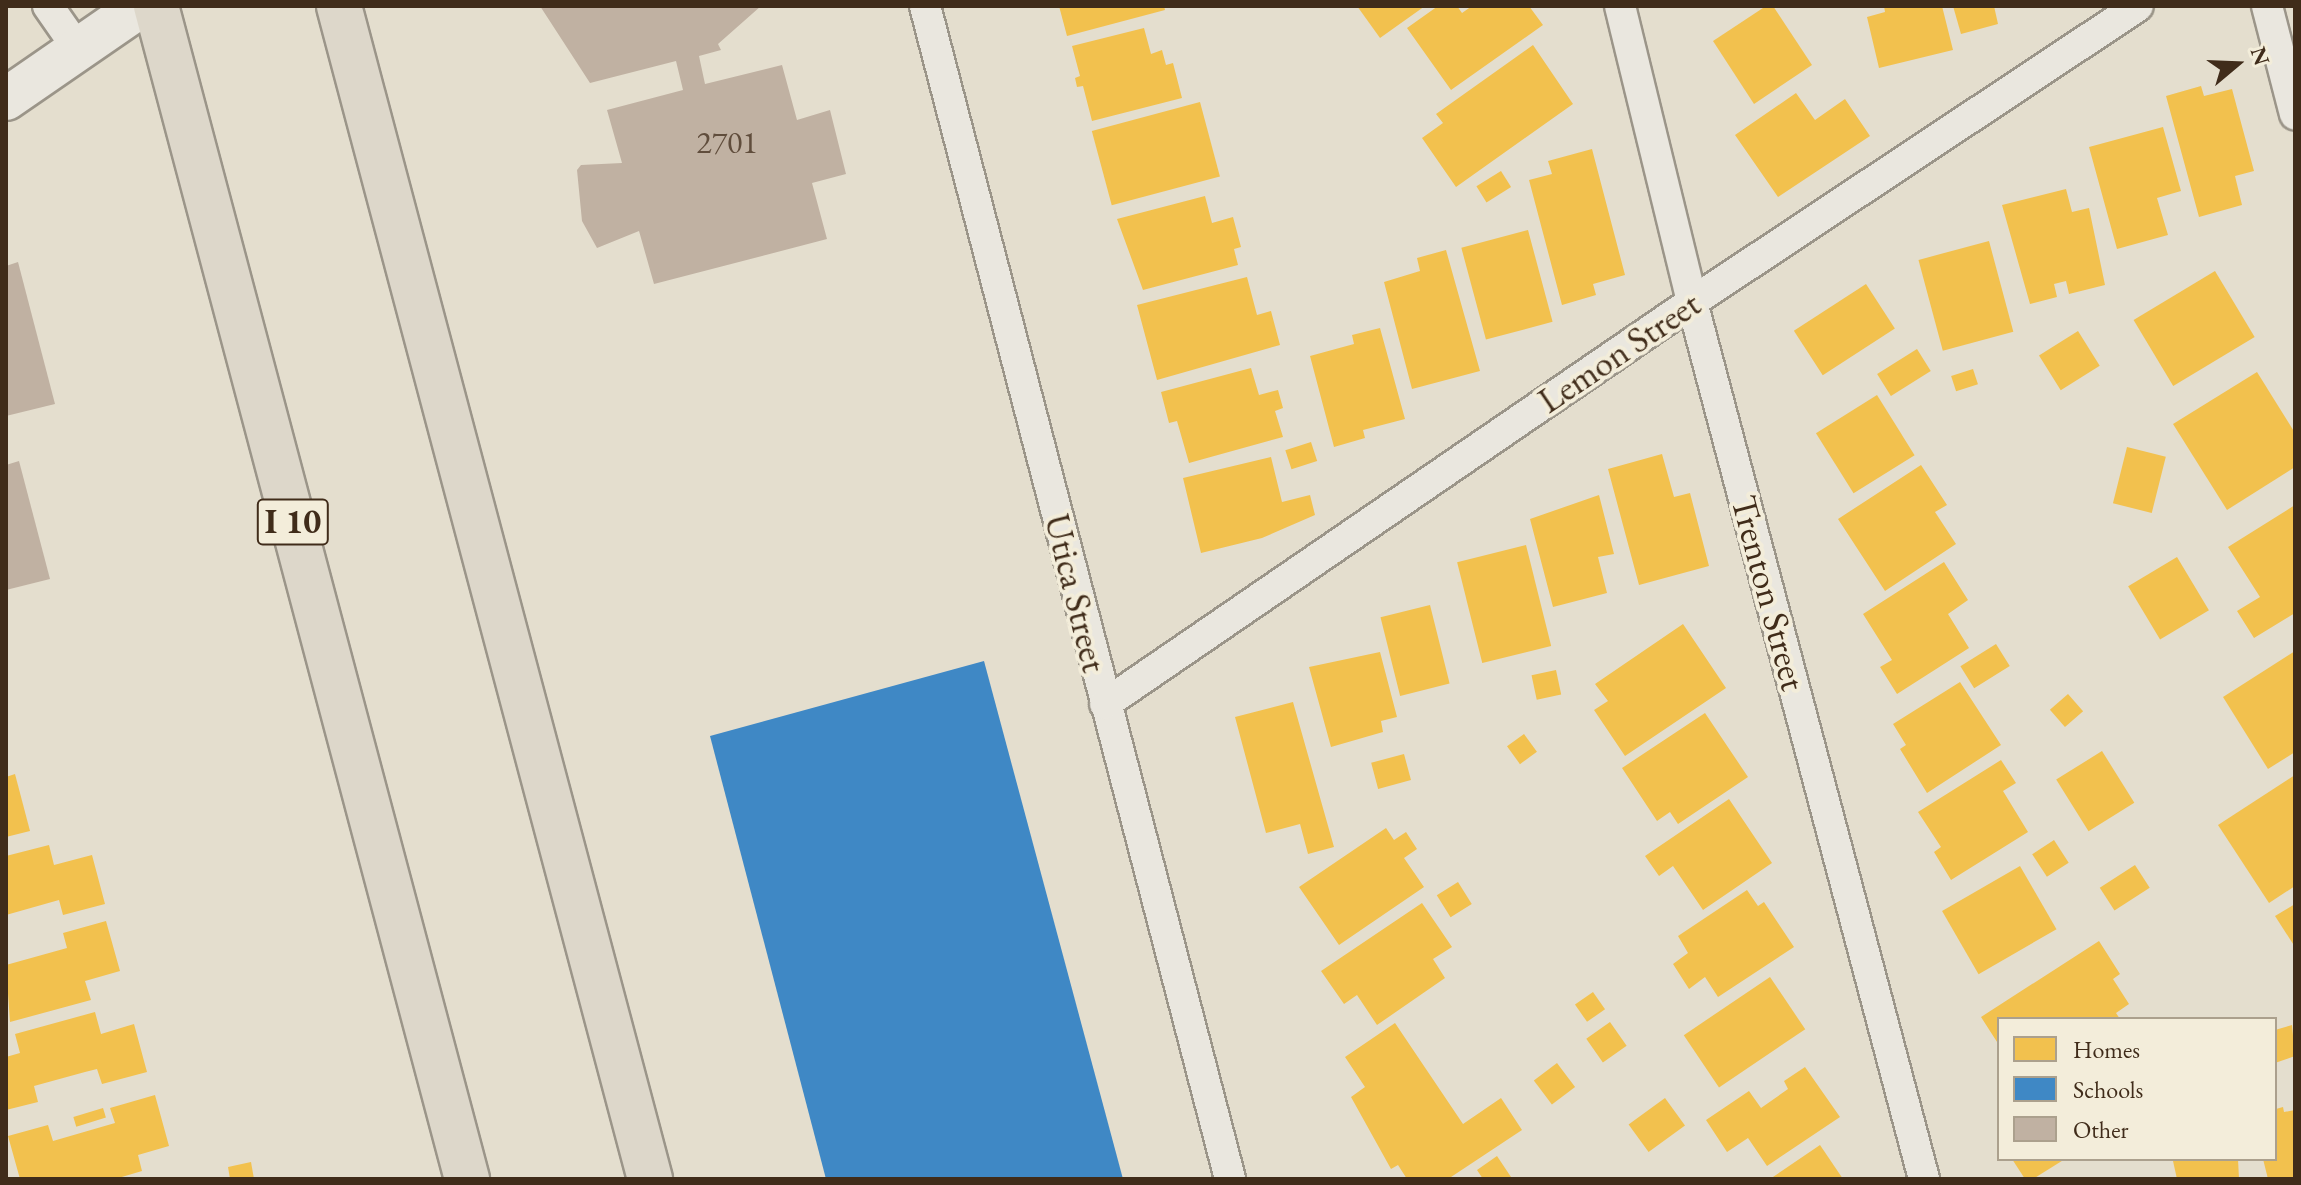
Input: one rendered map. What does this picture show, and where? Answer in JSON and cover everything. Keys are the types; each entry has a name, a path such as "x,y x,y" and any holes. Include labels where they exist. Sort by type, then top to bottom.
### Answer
{"highway":[{"name":"I 10","path":"156,6 467,1179"},
{"path":"339,6 650,1179"},
{"path":"430,1038 443,1179"}],"street":[{"path":"48,6 78,49"},
{"path":"6,99 141,6"},
{"name":"Utica Street","path":"925,6 1230,1179"},
{"name":"Trenton Street","path":"1620,6 1692,302 1924,1179"},
{"name":"Lemon Street","path":"1105,704 1692,302 2138,6"},
{"path":"2267,6 2295,114"}],"building: Homes":[{"path":"1059,6 1164,6 1165,10 1067,36"},
{"path":"1357,6 1425,6 1380,38"},
{"path":"1438,6 1457,6 1462,13 1472,6 1529,6 1543,25 1451,90 1407,28"},
{"path":"1766,6 1773,6 1812,65 1754,104 1713,41"},
{"path":"1884,6 1942,6 1953,50 1879,68 1867,17 1885,12"},
{"path":"1953,6 1994,6 1998,24 1961,34"},
{"path":"1144,28 1151,54 1162,50 1166,65 1173,63 1182,98 1092,121 1083,86 1077,87 1075,78 1080,76 1072,46"},
{"path":"1533,45 1573,104 1456,187 1422,138 1443,123 1436,114"},
{"path":"2201,86 2204,96 2232,89 2254,171 2235,176 2242,205 2199,217 2166,96"},
{"path":"1796,93 1815,120 1845,99 1870,136 1778,197 1735,135"},
{"path":"1200,102 1220,176 1112,205 1092,131"},
{"path":"2163,127 2181,191 2157,198 2168,235 2117,249 2089,147"},
{"path":"1592,149 1625,275 1593,284 1596,295 1562,305 1529,180 1552,174 1548,161"},
{"path":"1501,171 1511,187 1486,202 1476,186"},
{"path":"2066,189 2072,212 2089,208 2105,285 2069,294 2066,281 2054,284 2057,297 2030,304 2002,205"},
{"path":"1205,196 1212,223 1233,217 1241,247 1234,249 1238,265 1143,290 1117,219"},
{"path":"1528,230 1553,322 1486,340 1461,248"},
{"path":"1989,241 2013,332 1943,351 1918,260"},
{"path":"1446,250 1480,371 1412,389 1384,282 1420,271 1417,258"},
{"path":"2215,271 2255,337 2173,386 2134,320"},
{"path":"1247,277 1257,315 1271,311 1280,345 1157,380 1137,305"},
{"path":"1866,284 1895,328 1823,375 1794,331"},
{"path":"1380,328 1405,419 1363,430 1365,438 1334,447 1310,356 1354,344 1352,335"},
{"path":"2078,331 2100,366 2061,390 2039,355"},
{"path":"1917,349 1931,371 1891,396 1877,374"},
{"path":"1251,368 1259,395 1278,390 1283,408 1275,411 1283,437 1189,463 1177,421 1169,423 1161,392"},
{"path":"1973,369 1978,384 1956,391 1951,376"},
{"path":"2257,372 2295,433 2295,467 2227,510 2173,424"},
{"path":"1877,395 1915,455 1854,493 1816,433"},
{"path":"1311,442 1317,461 1292,469 1285,450"},
{"path":"2127,447 2166,457 2152,513 2113,503"},
{"path":"1662,454 1674,497 1690,493 1709,566 1639,585 1608,469"},
{"path":"1271,457 1282,502 1310,495 1315,515 1262,538 1201,553 1183,478"},
{"path":"1921,465 1947,505 1935,512 1956,544 1885,591 1838,519"},
{"path":"1599,495 1614,554 1598,557 1607,593 1553,607 1530,519"},
{"path":"2295,505 2295,613 2254,638 2237,611 2260,597 2228,547"},
{"path":"1526,545 1551,646 1482,663 1457,562"},
{"path":"2177,557 2209,610 2160,640 2128,586"},
{"path":"1944,562 1968,600 1948,614 1969,648 1897,694 1880,667 1892,660 1863,614"},
{"path":"1430,605 1450,684 1400,696 1381,617"},
{"path":"1683,624 1726,688 1625,756 1594,710 1608,701 1595,684"},
{"path":"1996,644 2010,666 1974,688 1960,666"},
{"path":"2295,651 2295,752 2268,769 2223,697"},
{"path":"1380,652 1397,717 1381,721 1383,732 1331,747 1309,667"},
{"path":"1556,670 1561,694 1537,700 1532,675"},
{"path":"1960,682 2001,745 1927,793 1900,749 1906,745 1893,724"},
{"path":"2068,694 2083,711 2065,727 2050,710"},
{"path":"1293,702 1334,847 1308,854 1300,824 1266,833 1235,717"},
{"path":"1705,713 1748,777 1678,824 1670,812 1657,821 1622,768"},
{"path":"1524,734 1537,752 1520,764 1507,746"},
{"path":"2102,751 2134,803 2089,831 2056,780"},
{"path":"1404,754 1411,780 1378,789 1371,763"},
{"path":"2001,760 2016,783 2003,791 2028,832 1951,880 1934,852 1941,847 1918,812"},
{"path":"15,774 30,831 6,837 6,777"},
{"path":"2295,775 2295,886 2269,903 2218,825"},
{"path":"1729,799 1772,863 1703,910 1673,866 1659,876 1645,856"},
{"path":"1386,828 1394,840 1406,832 1417,849 1404,858 1424,887 1339,945 1299,887"},
{"path":"2054,840 2069,863 2047,877 2032,854"},
{"path":"49,845 54,865 92,855 105,904 63,915 59,900 6,915 6,856"},
{"path":"2135,865 2150,888 2114,911 2100,888"},
{"path":"2020,866 2056,929 1979,974 1942,911"},
{"path":"1458,882 1472,904 1451,917 1437,895"},
{"path":"1747,890 1758,906 1764,902 1794,947 1718,997 1705,977 1689,989 1673,964 1688,953 1678,936"},
{"path":"1422,903 1452,947 1433,959 1445,978 1377,1025 1357,995 1344,1004 1321,971"},
{"path":"2295,904 2295,947 2275,916"},
{"path":"106,921 120,971 85,981 91,1000 10,1022 6,965 67,948 63,933"},
{"path":"2099,941 2120,974 2113,979 2129,1004 2116,1013 2119,1017 1997,1017 1997,1042 1981,1017"},
{"path":"1770,977 1805,1029 1719,1087 1684,1035"},
{"path":"1593,992 1605,1009 1587,1022 1575,1005"},
{"path":"95,1012 101,1034 134,1024 147,1072 102,1084 97,1069 85,1072 34,1086 38,1102 6,1110 6,1057 20,1053 15,1034"},
{"path":"1610,1022 1627,1046 1603,1062 1586,1039"},
{"path":"1395,1023 1463,1124 1501,1098 1522,1130 1448,1179 1407,1179 1398,1165 1391,1169 1351,1097 1365,1087 1345,1057"},
{"path":"2292,1025 2295,1056 2277,1062 2277,1029"},
{"path":"1557,1063 1575,1087 1552,1104 1534,1080"},
{"path":"1805,1067 1840,1117 1767,1166 1748,1138 1727,1152 1706,1120 1749,1091 1761,1108 1788,1089 1784,1081"},
{"path":"155,1095 169,1146 138,1155 142,1171 115,1179 20,1179 8,1136 48,1125 53,1141 115,1123 110,1108"},
{"path":"1665,1098 1685,1126 1649,1152 1629,1124"},
{"path":"2283,1107 2284,1112 2295,1110 2295,1179 2268,1179 2264,1161 2277,1161 2277,1109"},
{"path":"103,1108 106,1118 76,1127 73,1117"},
{"path":"1820,1145 1843,1179 1770,1179"},
{"path":"1497,1156 1511,1177 1483,1179 1477,1170"},
{"path":"2013,1161 2062,1161 2033,1179 2025,1179"},
{"path":"2173,1161 2238,1161 2239,1179 2177,1179"},
{"path":"251,1162 254,1179 230,1179 228,1167"}],"building: Schools":[{"path":"984,661 1123,1179 826,1179 710,736"}],"building: Other":[{"path":"540,6 761,6 718,44 721,50 699,56 705,84 782,65 797,120 830,110 846,174 812,183 827,239 654,284 639,231 597,248 582,221 577,170 581,165 622,163 607,110 683,90 676,61 590,83"},
{"path":"18,262 55,404 6,416 6,266"},
{"path":"19,461 50,579 6,590 6,465"}]}
